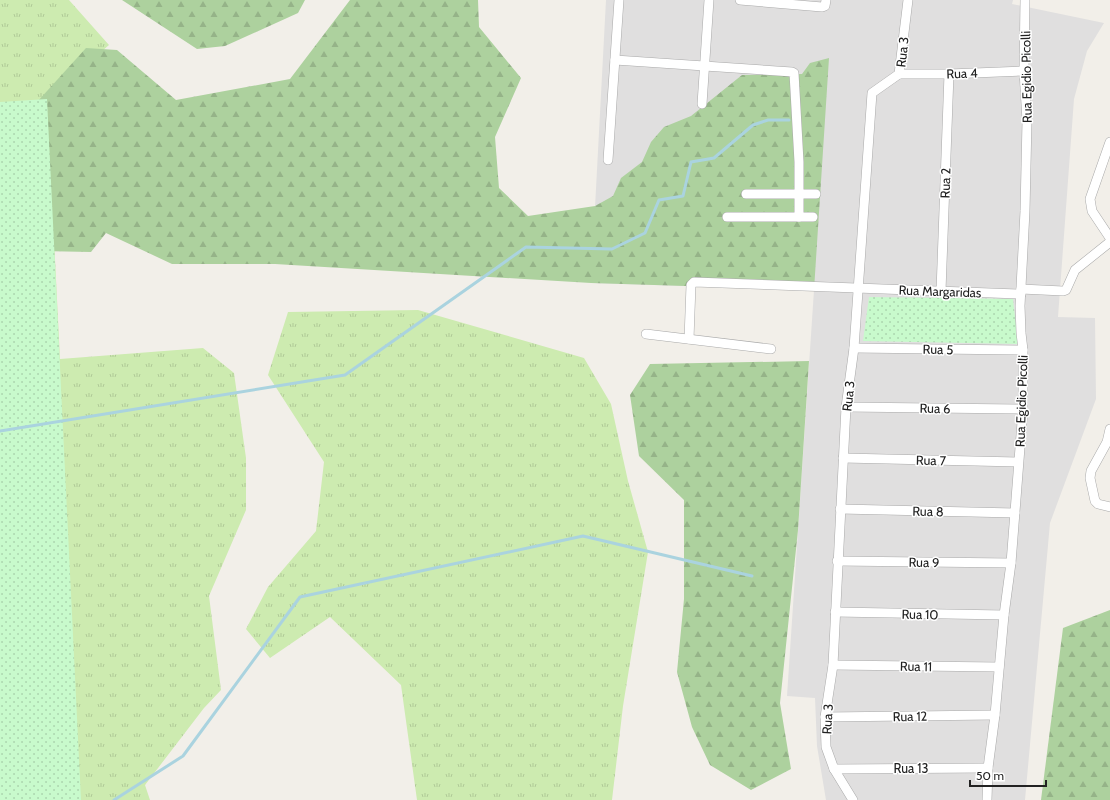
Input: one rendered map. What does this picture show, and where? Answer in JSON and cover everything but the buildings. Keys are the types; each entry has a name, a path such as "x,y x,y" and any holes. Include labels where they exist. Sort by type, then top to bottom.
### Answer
{"street":[{"path":"608,160 619,0"},
{"path":"702,104 709,0"},
{"path":"740,0 801,2 822,7 825,6 826,0"},
{"name":"Rua 3","path":"853,800 834,769 826,747 825,717 833,665 846,407 854,348 872,93 899,74 908,0"},
{"name":"Rua Egidio Picolli","path":"987,800 988,768 1011,563 1023,410 1021,291 1027,121 1024,71 1025,0"},
{"path":"615,60 794,73 799,162 799,217"},
{"name":"Rua 4","path":"899,74 1024,71"},
{"name":"Rua 2","path":"941,291 949,74"},
{"path":"1110,142 1090,199 1092,211 1110,238"},
{"path":"746,194 816,194"},
{"path":"728,217 814,217"},
{"name":"Rua Margaridas","path":"689,338 691,285 694,282 941,291 1063,291 1066,290 1076,270 1110,242"},
{"path":"646,334 771,349"},
{"name":"Rua 5","path":"854,348 1023,350"},
{"name":"Rua 6","path":"846,407 1023,410"},
{"path":"1110,429 1107,442 1091,471 1090,478 1095,501 1098,504 1110,507"},
{"name":"Rua 7","path":"844,458 1018,462"},
{"name":"Rua 8","path":"840,509 1015,513"},
{"name":"Rua 9","path":"837,562 1011,563"},
{"name":"Rua 10","path":"835,612 1004,615"},
{"name":"Rua 11","path":"833,665 999,667"},
{"name":"Rua 12","path":"825,717 995,715"},
{"name":"Rua 13","path":"834,769 988,768"}],"shaded area":[{"path":"606,0 1013,0 1012,4 1104,23 1087,51 1074,99 1058,317 1095,318 1096,399 1050,523 1025,800 826,800 817,746 815,698 787,696 814,290 591,283"}],"green space":[{"path":"0,0 69,0 109,45 47,99 60,359 203,348 234,373 246,458 246,510 209,596 221,690 204,708 145,785 150,800 0,800"},
{"path":"122,0 305,0 298,13 225,46 197,49"},
{"path":"350,0 478,0 479,27 521,78 495,137 499,188 528,216 595,206 613,196 621,178 642,162 651,142 664,127 691,116 742,75 802,74 810,63 829,58 814,290 591,283 275,264 172,264 106,233 91,252 40,251 28,112 86,48 117,50 176,100 290,79"},
{"path":"47,99 81,800 0,800 0,102"},
{"path":"869,297 1013,299 1018,344 863,341"},
{"path":"418,310 584,358 611,404 628,481 648,552 623,706 612,800 417,800 401,685 330,617 270,658 246,629 268,587 316,531 324,462 268,375 288,312"},
{"path":"809,361 798,530 780,703 791,769 751,790 710,765 692,727 677,672 684,599 684,500 639,456 630,395 650,364"},
{"path":"1110,610 1110,800 1041,800 1063,628"}],"waterway":[{"path":"0,431 345,375 526,247 612,249 645,233 659,200 683,196 691,162 714,158 753,125 768,120 789,120"},
{"path":"114,800 183,756 300,597 583,536 752,576"}]}
